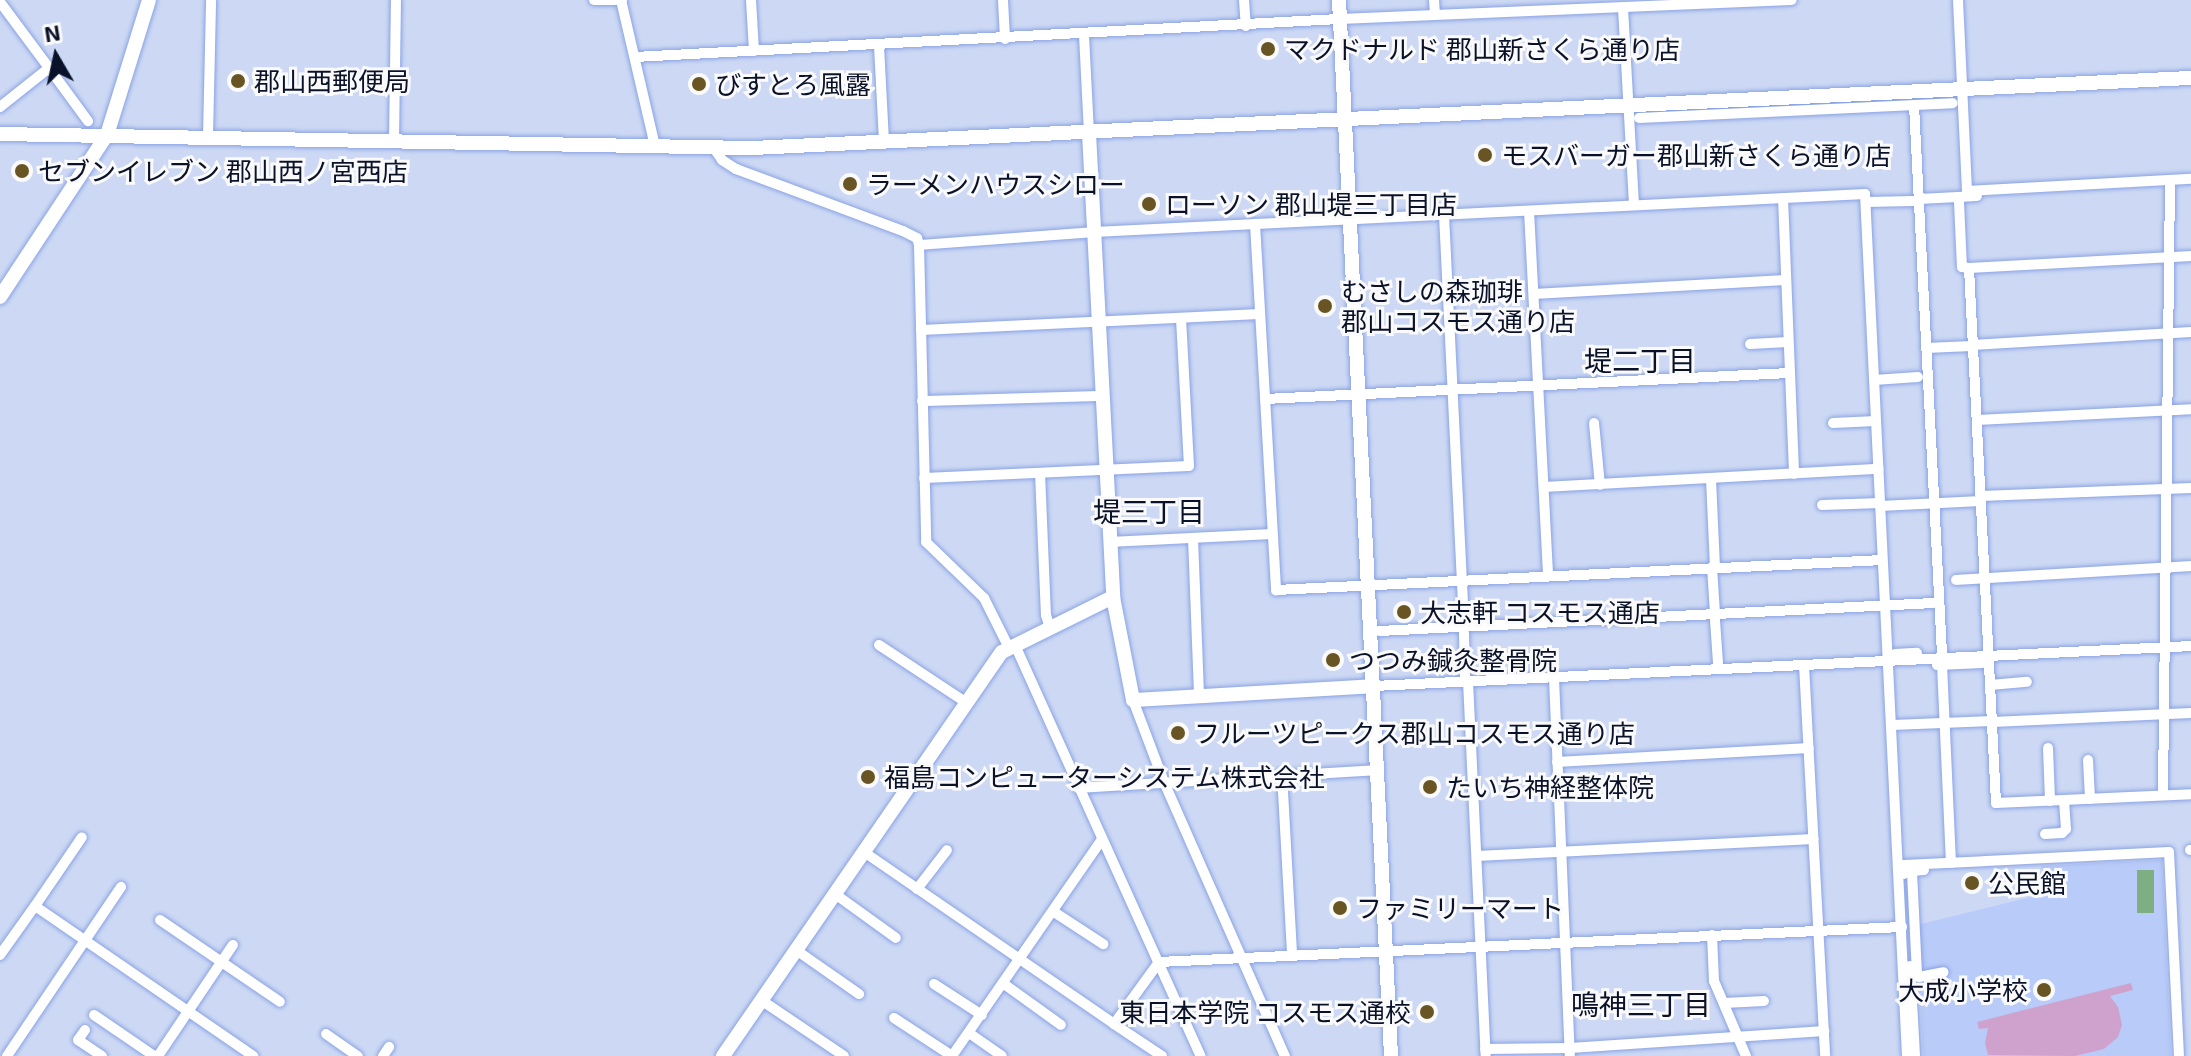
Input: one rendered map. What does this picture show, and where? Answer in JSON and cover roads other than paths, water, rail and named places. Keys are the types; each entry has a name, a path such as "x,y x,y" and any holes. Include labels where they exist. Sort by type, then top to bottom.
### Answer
{"street":[{"path":"0,297 107,135 149,0"},
{"path":"208,136 211,0"},
{"path":"394,141 396,0"},
{"path":"594,0 621,0 655,146"},
{"path":"751,0 754,51"},
{"path":"1003,0 1005,39"},
{"path":"1244,0 1246,26"},
{"path":"1339,0 1391,1056"},
{"path":"1434,0 1435,15"},
{"path":"635,57 1246,26 1435,15 1519,6 1623,8 1792,0"},
{"path":"1958,0 1967,191 2191,179"},
{"path":"0,1 88,121"},
{"path":"1623,8 1634,204"},
{"path":"1084,35 1113,597 1133,700 1164,782 1285,1056"},
{"path":"879,46 884,143"},
{"path":"0,107 49,68"},
{"path":"0,134 713,147 884,143 2191,78"},
{"path":"1639,118 1953,103"},
{"path":"1911,105 1939,653"},
{"path":"713,147 722,160 736,169 917,238 926,542 984,598 1012,647 1201,1056"},
{"path":"2163,254 2170,180"},
{"path":"1866,202 2157,188 2163,195 2166,334 2163,795"},
{"path":"919,245 1094,232 1865,194 1882,560 1893,661 1892,725 1907,1056"},
{"path":"1783,198 1794,474"},
{"path":"1916,200 1926,348 1933,606 1939,653"},
{"path":"1959,202 1962,267 2163,254 2191,256"},
{"path":"1529,211 1548,575"},
{"path":"1444,215 1485,1052 1570,1052 1824,1031"},
{"path":"1255,224 1276,590 1882,560"},
{"path":"1969,268 1985,578 1984,656 1990,685 1996,803 2191,794"},
{"path":"1534,294 1785,280"},
{"path":"921,330 1260,314"},
{"path":"924,478 1189,466 1181,318"},
{"path":"1926,348 2191,332"},
{"path":"1750,344 1788,342"},
{"path":"1265,399 1789,373"},
{"path":"1874,380 1918,377"},
{"path":"922,401 1102,396"},
{"path":"1977,420 2191,409"},
{"path":"1833,423 1876,421"},
{"path":"1594,423 1600,485"},
{"path":"1544,487 1879,469"},
{"path":"1040,473 1050,628"},
{"path":"1711,479 1718,663"},
{"path":"1822,505 1931,504 2191,488"},
{"path":"1109,542 1272,534"},
{"path":"1193,538 1199,695"},
{"path":"1956,580 2191,566"},
{"path":"723,1056 1002,652 1113,597"},
{"path":"1379,634 1933,606"},
{"path":"879,645 967,703"},
{"path":"1133,700 1467,679 1554,678 2191,646"},
{"path":"1893,661 1939,653 1984,656"},
{"path":"1893,661 1938,665 1984,656"},
{"path":"1804,665 1825,1056"},
{"path":"1938,665 1948,863"},
{"path":"1554,678 1570,1052"},
{"path":"1990,685 2027,682"},
{"path":"1892,725 2191,713"},
{"path":"1557,762 1809,748"},
{"path":"2048,748 2050,801"},
{"path":"2088,760 2090,799"},
{"path":"1078,788 1378,770"},
{"path":"1282,774 1292,954"},
{"path":"2045,834 2062,833 2066,829 2064,800"},
{"path":"0,955 82,837"},
{"path":"894,1018 952,1056 1102,839"},
{"path":"1477,856 1814,839"},
{"path":"917,889 947,850"},
{"path":"864,852 1162,1056"},
{"path":"1915,1056 1904,865 2169,852 2176,1056"},
{"path":"1921,1056 1912,871 2164,858 2176,1056"},
{"path":"7,1056 121,887"},
{"path":"835,894 896,938"},
{"path":"35,906 253,1056"},
{"path":"1054,912 1103,944"},
{"path":"160,920 280,1002"},
{"path":"1114,1024 1159,962 1902,927"},
{"path":"1712,935 1714,981 1746,1056"},
{"path":"94,1015 156,1056 233,945"},
{"path":"796,950 859,994"},
{"path":"1919,977 1944,972"},
{"path":"934,984 982,1015"},
{"path":"1004,984 1061,1025"},
{"path":"761,1000 844,1056"},
{"path":"1724,1003 1764,1001"},
{"path":"85,1030 78,1040 102,1056"},
{"path":"969,1033 1002,1056"},
{"path":"326,1034 358,1056"}],"place":[{"name":"マクドナルド 郡山新さくら通り店","path":"1268,49"},
{"name":"郡山西郵便局","path":"238,81"},
{"name":"びすとろ風露","path":"699,84"},
{"name":"モスバーガー郡山新さくら通り店","path":"1485,155"},
{"name":"セブンイレブン 郡山西ノ宮西店","path":"22,171"},
{"name":"ラーメンハウスシロー","path":"850,184"},
{"name":"ローソン 郡山堤三丁目店","path":"1149,204"},
{"name":"むさしの森珈琲 郡山コスモス通り店","path":"1325,306"},
{"name":"大志軒 コスモス通店","path":"1404,612"},
{"name":"つつみ鍼灸整骨院","path":"1333,660"},
{"name":"フルーツピークス郡山コスモス通り店","path":"1178,733"},
{"name":"福島コンピューターシステム株式会社","path":"868,777"},
{"name":"たいち神経整体院","path":"1430,787"},
{"name":"公民館","path":"1972,883"},
{"name":"ファミリーマート","path":"1340,908"},
{"name":"大成小学校","path":"2044,990"},
{"name":"東日本学院 コスモス通校","path":"1427,1012"}],"district":[{"name":"堤二丁目","path":"1640,360"},
{"name":"堤三丁目","path":"1149,511"},
{"name":"鳴神三丁目","path":"1641,1004"}]}
